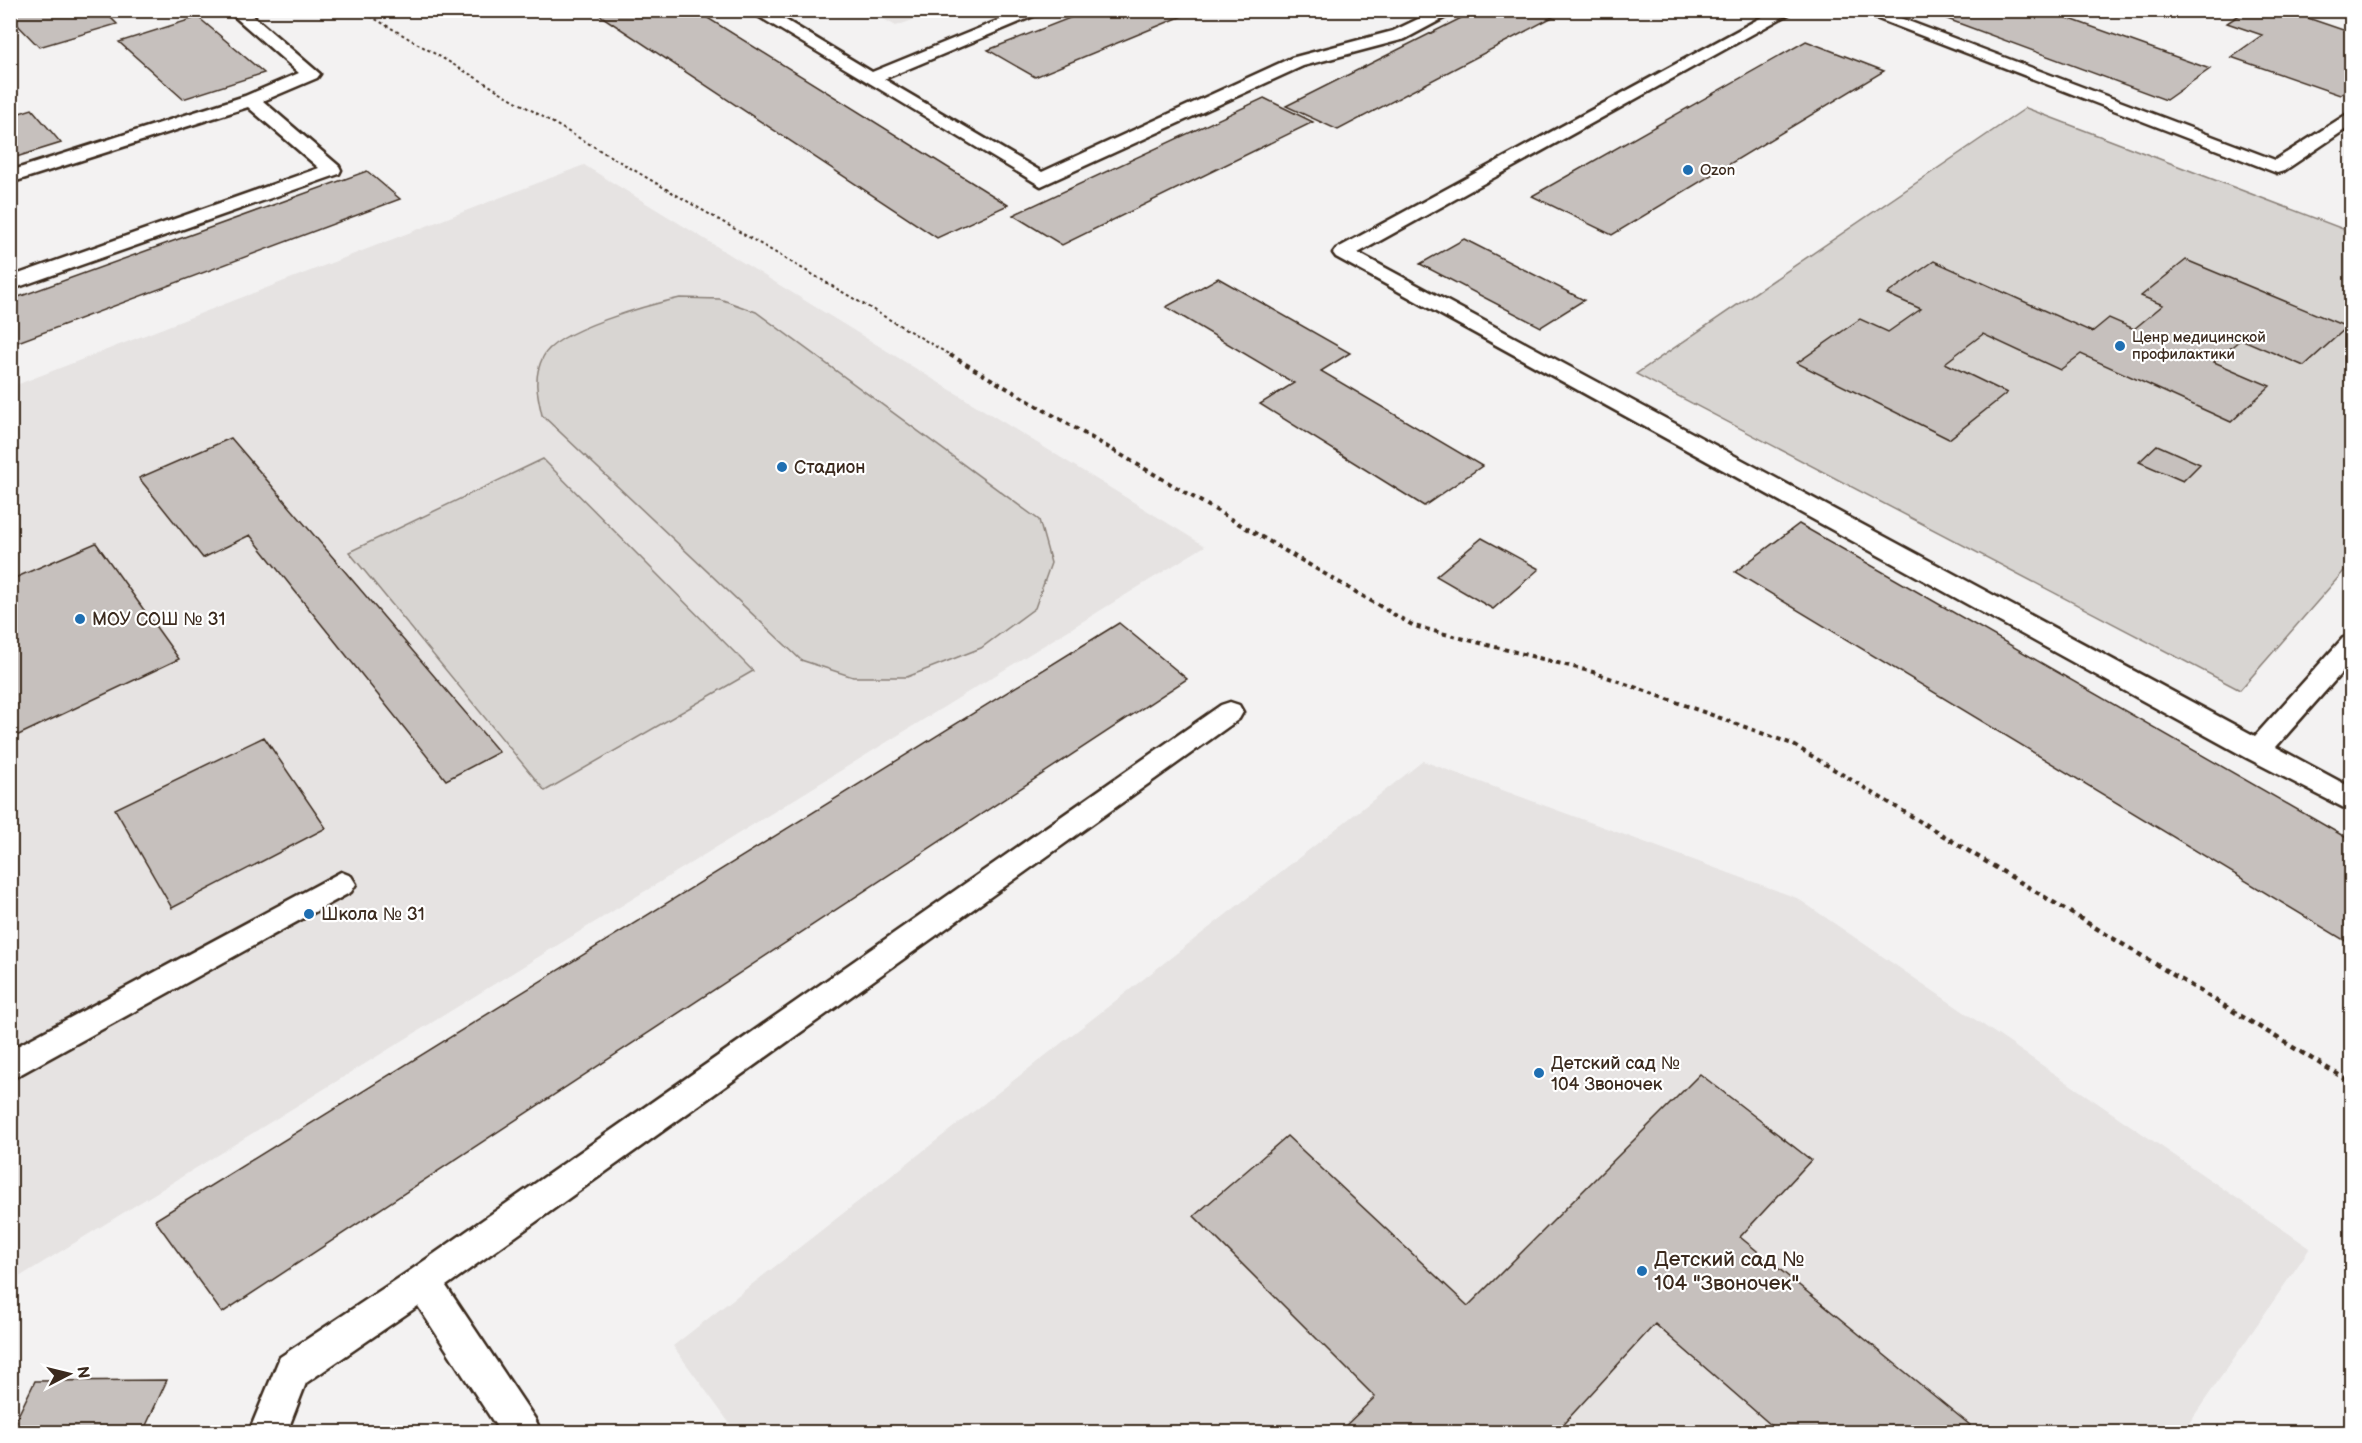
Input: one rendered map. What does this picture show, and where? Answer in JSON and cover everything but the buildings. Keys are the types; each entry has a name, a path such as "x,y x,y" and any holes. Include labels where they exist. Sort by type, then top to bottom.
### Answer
{"lane":[{"path":"10,177 250,100 311,74 235,10"},
{"path":"756,10 1041,180 1297,62 1399,35 1451,10"},
{"path":"871,78 1040,10"},
{"path":"1788,10 1343,253 2352,801"},
{"path":"1863,10 2277,167 2352,116"},
{"path":"10,284 332,170 250,100"},
{"path":"2257,751 2352,644"},
{"path":"268,1432 293,1370 423,1282 1230,712"},
{"path":"10,1066 341,884"},
{"path":"423,1282 522,1432"}],"path":[{"path":"360,10 1414,626 1593,672 1792,744 2352,1083"}],"shaded area":[{"path":"869,11 938,11 896,26"},
{"path":"2026,108 2351,232 2351,563 2240,690 1636,374"},
{"name":"Школа № 31","path":"584,165 1205,546 11,1282 11,387"},
{"name":"Стадион","path":"680,298 720,299 756,312 1039,520 1051,563 1035,608 981,648 907,677 853,677 801,660 542,415 537,393 537,379 543,357 551,347 584,328 648,306"},
{"path":"543,459 753,671 545,791 349,552"},
{"name":"Детский сад № 104 Звоночек","path":"1423,761 1797,898 2310,1248 2183,1432 736,1432 673,1346"}],"place":[{"name":"Ozon","path":"1688,170"},
{"name":"Ценр медицинской профилактики","path":"2120,346"},
{"name":"Стадион","path":"782,467"},
{"name":"МОУ СОШ № 31","path":"80,619"},
{"name":"Школа № 31","path":"309,914"},
{"name":"Детский сад № 104 Звоночек","path":"1539,1073"},
{"name":"Детский сад № 104 \"Звоночек\"","path":"1642,1271"}]}
